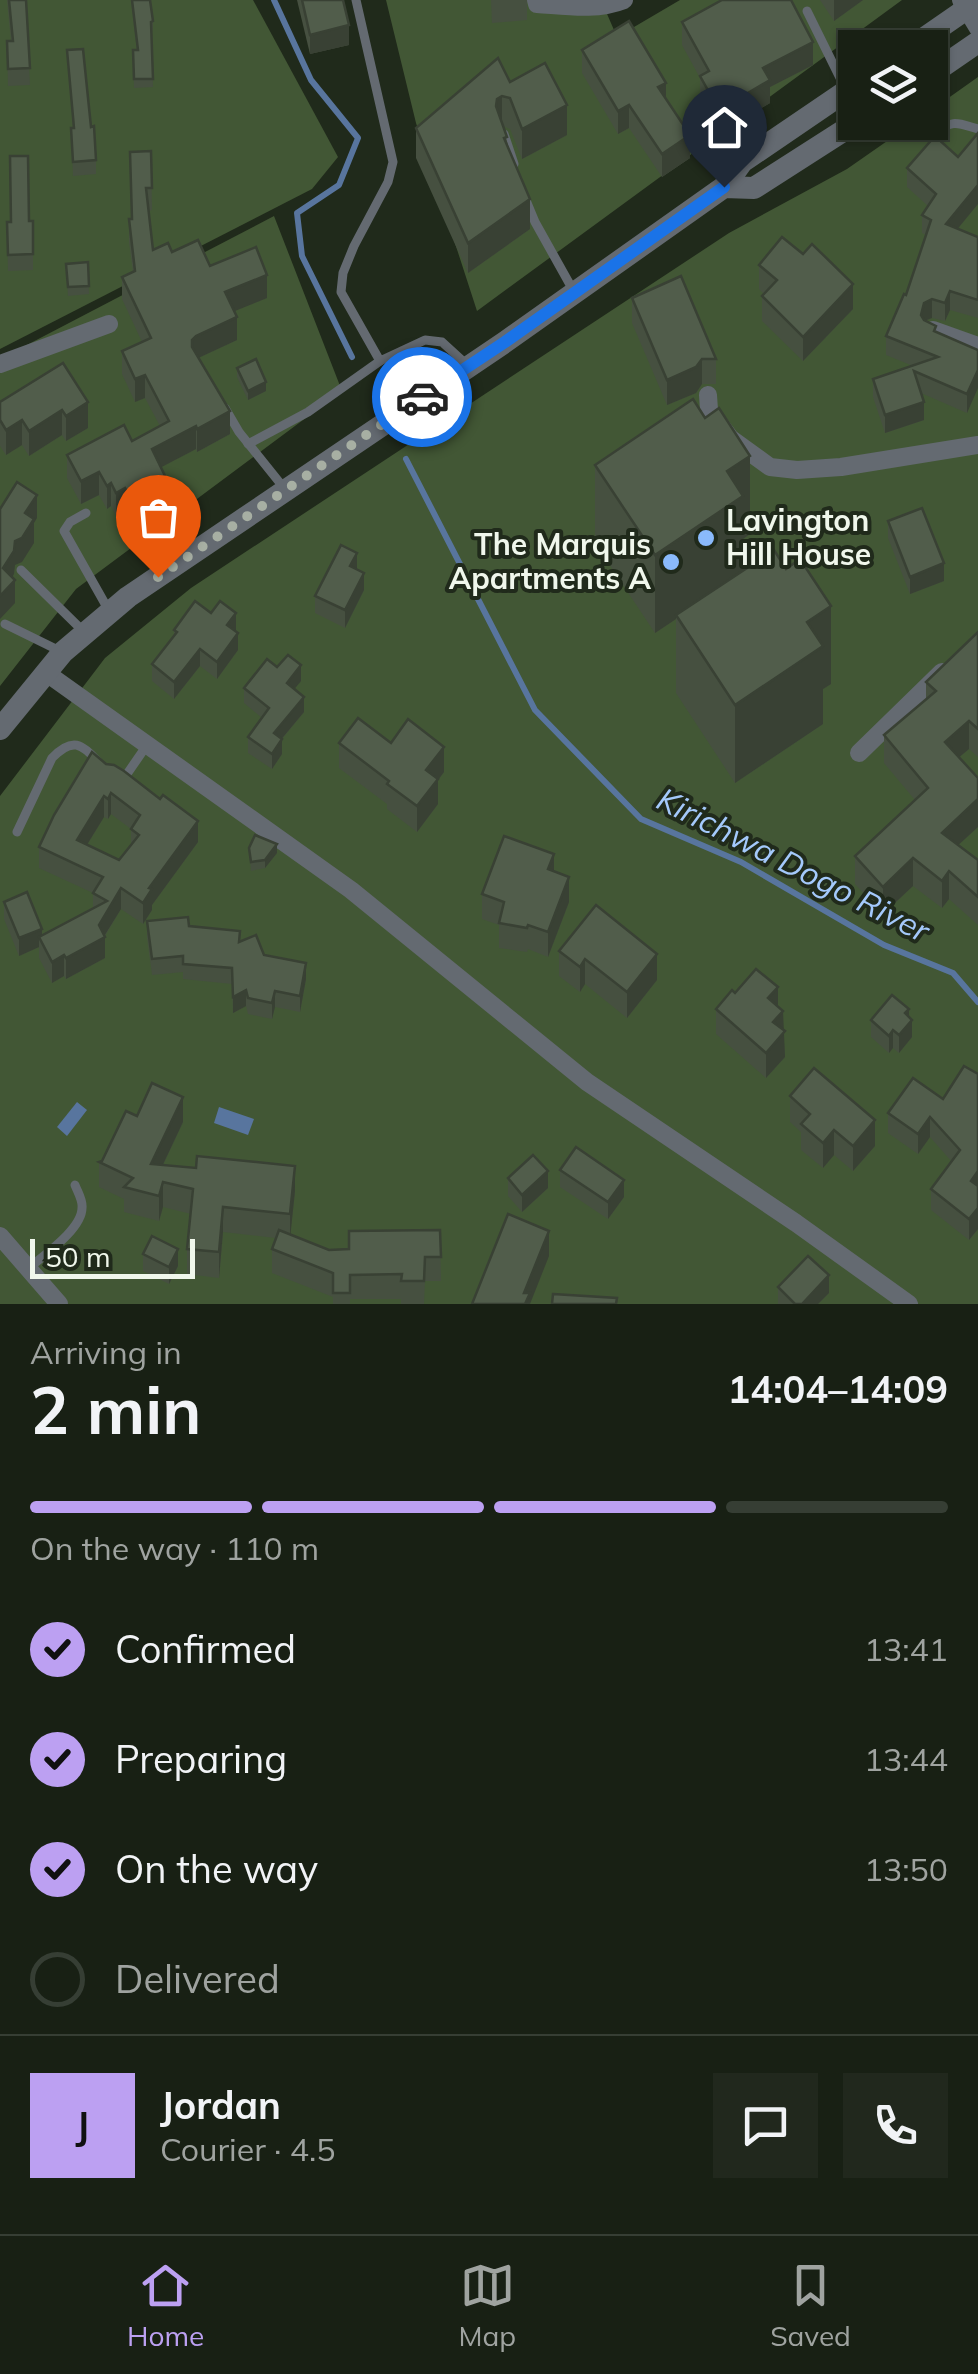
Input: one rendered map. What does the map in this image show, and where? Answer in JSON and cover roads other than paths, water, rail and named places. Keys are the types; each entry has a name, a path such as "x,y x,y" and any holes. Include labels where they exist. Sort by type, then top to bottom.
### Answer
{"street":[{"path":"536,0 537,4 584,8 624,0"},
{"path":"939,30 971,10"},
{"path":"948,62 978,42"},
{"path":"0,729 63,652 109,612 724,187 742,162 838,96"},
{"path":"724,187 754,188 838,134"},
{"path":"0,364 108,324"},
{"path":"933,330 978,346"},
{"path":"708,395 709,410 730,438 770,467 841,467 978,445"},
{"path":"859,753 952,662"},
{"path":"45,672 351,890 586,1082 909,1304"},
{"path":"0,1236 58,1304"}],"lane":[{"path":"356,0 392,162 388,182 343,273 341,292 380,362"},
{"path":"808,12 838,64"},
{"path":"948,123 978,129"},
{"path":"504,134 518,178"},
{"path":"523,192 574,293"},
{"path":"248,444 308,412 380,362 425,340 442,342 468,366"},
{"path":"219,399 248,444 286,490"},
{"path":"86,513 70,522 64,531 109,612"},
{"path":"20,570 84,633"},
{"path":"5,624 63,652"},
{"path":"17,832 52,758 61,749 72,744 85,747 110,778 120,778 147,744"},
{"path":"29,1268 76,1226 83,1204 75,1185"}],"water":[{"path":"77,1102 87,1110 67,1136 57,1127"},
{"path":"219,1107 254,1119 248,1135 214,1123"}],"waterway":[{"name":"Kirichwa Dogo River","path":"274,0 311,80 358,138 339,185 297,213 302,256 352,357"},
{"name":"Kirichwa Dogo River","path":"406,459 535,710 641,819 741,862 884,945 953,973 978,1002"}],"place":[{"name":"Lavington Hill House","path":"706,538"},
{"name":"The Marquis Apartments A","path":"671,562"}]}
